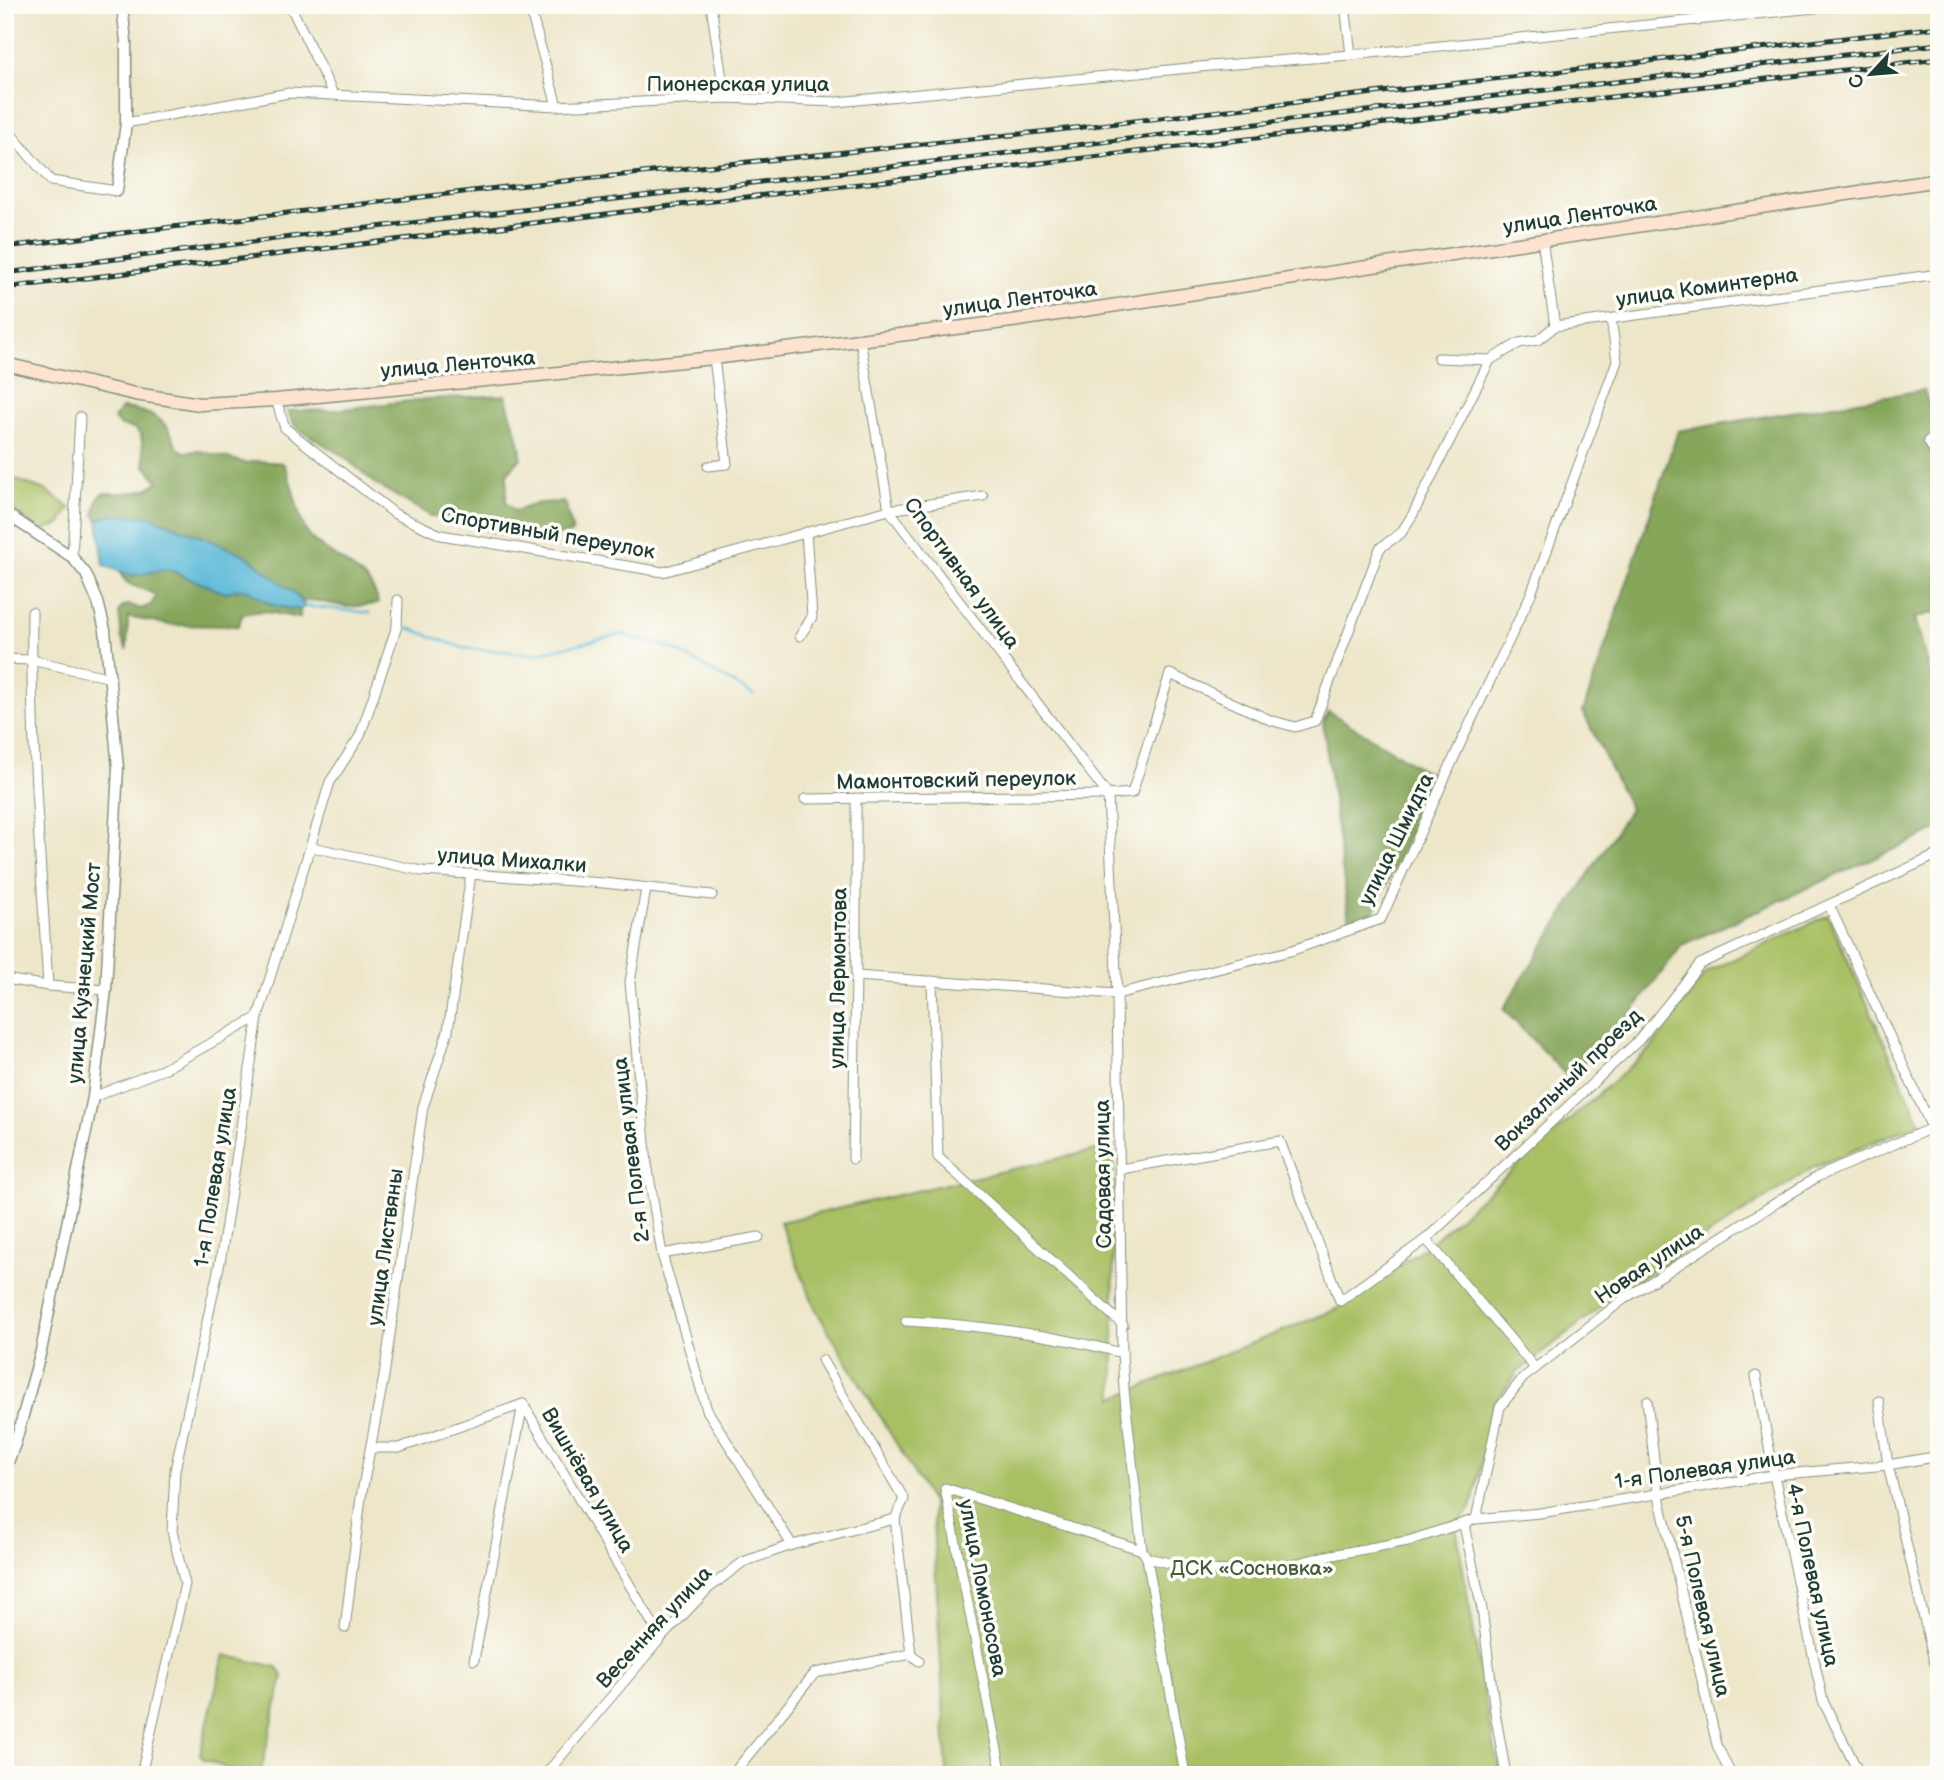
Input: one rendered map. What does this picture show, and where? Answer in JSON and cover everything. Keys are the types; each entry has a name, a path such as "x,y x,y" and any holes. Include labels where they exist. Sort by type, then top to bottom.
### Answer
{"main road":[{"name":"улица Ленточка","path":"5,364 103,387 200,404 276,400 714,358 1012,321 1939,180"}],"street":[{"path":"5,127 51,181 117,191 126,123 126,42 122,5"},
{"path":"290,5 333,94"},
{"path":"529,5 557,106"},
{"path":"711,5 725,98"},
{"path":"1345,5 1351,55"},
{"path":"1696,5 1698,21"},
{"name":"Пионерская улица","path":"126,123 289,93 557,106 725,98 837,102 1196,67 1351,55 1844,5"},
{"path":"1542,240 1555,326"},
{"name":"улица Коминтерна","path":"1490,360 1519,343 1538,340 1555,326 1939,274"},
{"name":"улица Шмидта","path":"856,976 1116,995 1290,951 1381,919 1531,594 1617,361 1611,318"},
{"name":"Спортивная улица","path":"860,339 889,510 1108,795"},
{"path":"708,466 727,464 714,358"},
{"path":"1108,795 1132,793 1170,674 1270,720 1295,727 1315,721 1380,548 1401,533 1413,514 1490,360 1438,358"},
{"name":"Спортивный переулок","path":"276,400 285,428 395,514 441,535 663,572 889,510 983,496"},
{"path":"72,557 80,417"},
{"path":"1928,441 1939,460"},
{"name":"улица Кузнецкий Мост","path":"5,513 72,557 86,573 98,602 105,630 118,768 106,990 93,1097 41,1351 16,1444 5,1470"},
{"path":"800,636 812,617 806,532"},
{"name":"1-я Полевая улица","path":"141,1775 185,1584 173,1531 175,1470 222,1257 258,1017 330,782 360,736 397,626 398,600"},
{"path":"32,612 31,660 48,986"},
{"path":"5,659 31,660 111,678"},
{"name":"Садовая улица","path":"1108,795 1121,1169 1124,1388 1145,1555 1185,1775"},
{"name":"Мамонтовский переулок","path":"805,799 1108,795"},
{"name":"улица Лермонтова","path":"852,1159 856,798"},
{"name":"улица Михалки","path":"312,847 422,871 604,883 712,895"},
{"name":"Вокзальный проезд","path":"1121,1169 1280,1141 1340,1301 1426,1239 1639,1040 1700,964 1939,854"},
{"name":"улица Листвяны","path":"345,1628 361,1497 372,1448 423,1107 448,1031 471,874"},
{"name":"2-я Полевая улица","path":"646,889 630,982 647,1164 662,1254 707,1410 792,1545"},
{"path":"1829,905 1936,1126"},
{"path":"5,979 48,986 106,990"},
{"path":"932,981 938,1157 1123,1325"},
{"path":"93,1097 163,1069 258,1017"},
{"name":"Новая улица","path":"1506,1775 1482,1609 1464,1525 1476,1520 1500,1407 1523,1378 1624,1299 1817,1177 1936,1126"},
{"path":"662,1254 759,1237"},
{"path":"1426,1239 1535,1368"},
{"path":"905,1321 965,1324 1082,1342 1122,1353"},
{"path":"732,1775 815,1673 915,1657 895,1519 904,1499 822,1360"},
{"name":"4-я Полевая улица","path":"1756,1376 1774,1475 1823,1701 1860,1775"},
{"name":"5-я Полевая улица","path":"1647,1401 1658,1492 1717,1745 1731,1775"},
{"path":"1879,1401 1888,1465 1934,1638 1934,1661 1939,1671"},
{"path":"474,1660 523,1404"},
{"name":"Вишнёвая улица","path":"372,1448 399,1448 523,1404 661,1639"},
{"name":"1-я Полевая улица","path":"1145,1555 1201,1570 1267,1572 1321,1557 1408,1541 1476,1520 1540,1513 1774,1475 1888,1465 1939,1456"},
{"name":"улица Ломоносова","path":"1002,1775 945,1488 1145,1555"},
{"name":"Весенняя улица","path":"545,1775 661,1639 709,1588 743,1562 792,1545 895,1519"}],"green space":[{"path":"1924,390 1939,440 1939,611 1915,618 1939,706 1939,829 1682,945 1625,1021 1568,1077 1503,1009 1630,809 1583,712 1678,431"},
{"path":"506,395 521,458 507,474 506,503 515,511 539,503 563,502 567,506 572,533 521,539 495,533 453,517 431,516 377,485 343,456 295,426 287,411 334,410 428,399"},
{"path":"121,408 141,411 157,418 169,430 177,448 185,452 200,451 246,463 283,463 299,514 311,538 361,575 375,593 378,604 348,607 312,600 302,602 295,594 112,515 98,520 94,515 102,493 139,491 158,481 145,466 141,435 134,428 121,426 114,419"},
{"path":"14,479 45,490 70,508 60,525 39,531 5,503 5,482 12,486"},
{"path":"167,569 225,593 246,589 274,605 300,610 300,618 262,611 243,614 238,626 170,625 128,617 127,650 122,639 119,611 126,605 140,609 151,605 156,596 130,584 120,571 131,576"},
{"path":"1328,711 1436,778 1374,912 1349,921 1323,722"},
{"name":"ДСК «Сосновка»","path":"1828,915 1920,1123 1814,1167 1621,1291 1518,1372 1495,1402 1472,1506 1456,1527 1489,1722 1501,1775 947,1775 932,1503 816,1310 780,1222 1113,1146 1114,1398 1337,1309 1428,1245 1651,1048 1706,972"},
{"path":"224,1655 277,1667 283,1676 260,1775 243,1775 203,1759 200,1754"}],"water":[{"path":"112,515 149,516 244,554 295,594 305,606 300,610 271,604 246,589 225,593 167,569 131,576 104,565 98,520"}],"waterway":[{"path":"305,606 370,613"},
{"path":"409,628 463,648 534,654 622,634 673,649 754,695"}],"railway":[{"path":"5,247 497,188 1049,131 1939,27"},
{"path":"5,273 291,237 1939,44"},
{"path":"5,288 704,202 1939,59"}]}
